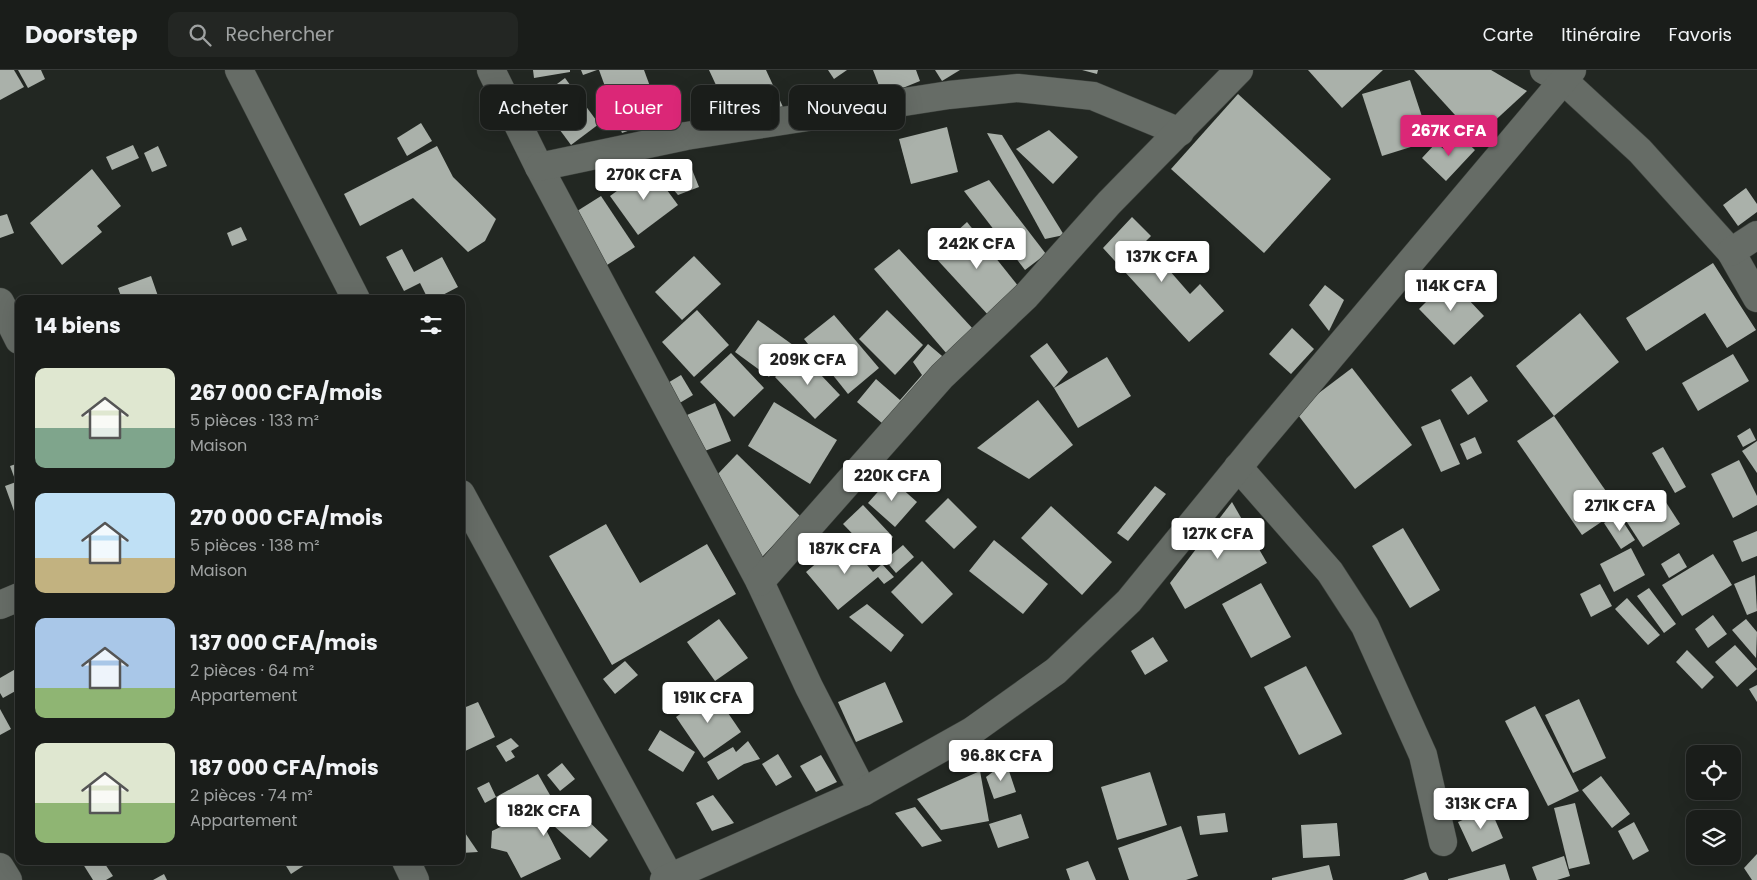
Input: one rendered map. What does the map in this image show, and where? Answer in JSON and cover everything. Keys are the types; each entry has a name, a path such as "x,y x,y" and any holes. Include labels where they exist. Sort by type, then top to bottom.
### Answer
{"street":[{"path":"239,70 354,295"},
{"path":"491,70 539,167 760,582 809,687 863,792"},
{"path":"760,582 942,376 1026,296 1109,203 1180,132 1238,70"},
{"path":"465,501 668,879 863,792 972,731 1056,671 1129,601 1560,73 1640,151 1731,252 1757,298"},
{"path":"539,167 686,136 949,95 1018,88 1093,96 1180,132"},
{"path":"1731,252 1757,236"},
{"path":"0,302 15,332"},
{"path":"1238,467 1330,572 1365,626 1423,756 1443,842"},
{"path":"0,605 15,599"},
{"path":"408,865 415,880"},
{"path":"0,867 8,880"}],"building":[{"path":"0,70 14,70 24,87 0,100"},
{"path":"18,70 41,70 45,79 28,88"},
{"path":"533,70 570,70 570,72 534,78"},
{"path":"581,70 597,70 583,75"},
{"path":"599,70 644,70 650,85 604,85"},
{"path":"709,70 766,70 773,85 716,85"},
{"path":"828,70 847,70 834,79"},
{"path":"873,70 916,70 920,81 905,87 905,85 879,85"},
{"path":"935,70 960,70 942,81"},
{"path":"1082,70 1098,70 1097,74"},
{"path":"1308,70 1383,70 1342,108"},
{"path":"1414,70 1491,70 1527,91 1476,138"},
{"path":"565,78 570,85 556,85"},
{"path":"1410,80 1430,141 1382,156 1362,94"},
{"path":"1238,94 1331,179 1264,253 1171,169"},
{"path":"779,98 783,107 779,107"},
{"path":"586,106 596,120 596,126 571,145 560,130 586,130"},
{"path":"421,123 432,141 407,156 397,138"},
{"path":"947,127 958,172 911,184 899,139"},
{"path":"1049,130 1078,157 1053,184 1016,149"},
{"path":"987,133 1002,135 1064,235 1045,239"},
{"path":"1459,135 1475,150 1446,181 1422,158 1436,143 1445,150"},
{"path":"133,145 139,158 112,170 106,157"},
{"path":"158,146 167,166 152,172 144,153"},
{"path":"437,146 453,177 496,219 485,241 468,252 413,198 360,226 344,194"},
{"path":"650,167 678,205 638,235 610,196"},
{"path":"691,167 699,187 678,195 655,168"},
{"path":"92,169 121,206 97,226 102,232 62,265 30,223"},
{"path":"989,180 1046,254 1025,270 964,191"},
{"path":"1746,188 1757,204 1757,212 1738,226 1723,205"},
{"path":"601,196 635,247 607,265 574,213"},
{"path":"7,214 14,233 0,238 0,216"},
{"path":"1132,217 1151,236 1142,245 1169,270 1190,294 1200,284 1224,311 1189,342 1103,248"},
{"path":"967,222 1023,292 990,317 932,254"},
{"path":"241,227 247,240 232,246 227,233"},
{"path":"402,249 414,272 442,257 458,287 443,295 426,295 420,283 404,291 386,257"},
{"path":"899,249 974,330 947,354 874,269"},
{"path":"694,256 721,284 682,320 655,292"},
{"path":"1713,263 1756,330 1727,348 1705,313 1646,351 1626,318"},
{"path":"151,276 158,295 121,295 118,288"},
{"path":"1449,279 1484,316 1454,345 1419,309"},
{"path":"1325,285 1344,300 1329,331 1309,305"},
{"path":"697,310 729,345 694,377 662,342"},
{"path":"887,310 923,345 895,375 859,339"},
{"path":"1580,313 1619,362 1554,416 1516,366"},
{"path":"834,315 879,368 848,394 804,339"},
{"path":"758,320 793,345 769,377 735,352"},
{"path":"1292,328 1314,349 1291,374 1269,354"},
{"path":"1047,343 1068,372 1054,388 1030,356"},
{"path":"928,344 948,361 889,429 857,402 876,379 900,400 922,375 913,362"},
{"path":"731,353 764,388 734,417 700,382"},
{"path":"800,353 840,395 815,419 775,377"},
{"path":"1733,354 1749,381 1698,411 1682,383"},
{"path":"1107,357 1131,396 1078,428 1054,388"},
{"path":"1352,368 1412,445 1355,489 1295,411"},
{"path":"681,375 693,395 678,404 666,384"},
{"path":"1471,376 1488,401 1468,415 1451,390"},
{"path":"1038,400 1073,445 1029,479 977,448"},
{"path":"774,402 837,440 810,484 748,446"},
{"path":"715,403 731,441 702,452 687,415"},
{"path":"1554,416 1619,510 1582,535 1517,441"},
{"path":"1440,419 1460,464 1441,472 1421,427"},
{"path":"1750,428 1756,440 1743,447 1737,436"},
{"path":"1475,437 1482,453 1467,460 1460,444"},
{"path":"1757,441 1757,473 1742,451"},
{"path":"1663,447 1686,487 1675,493 1652,453"},
{"path":"737,454 801,517 759,560 715,477"},
{"path":"1739,460 1757,496 1757,505 1733,518 1711,474"},
{"path":"15,464 15,479 10,466"},
{"path":"890,478 917,502 895,527 868,503"},
{"path":"15,482 14,511 5,486"},
{"path":"1155,486 1166,494 1128,541 1117,533"},
{"path":"1660,493 1680,524 1643,547 1623,516"},
{"path":"948,498 977,527 954,549 925,521"},
{"path":"1232,502 1267,563 1185,609 1170,583"},
{"path":"863,505 893,537 873,555 843,524"},
{"path":"1051,506 1112,562 1082,595 1021,538"},
{"path":"1618,514 1635,540 1621,549 1604,523"},
{"path":"606,524 640,583 707,544 736,594 612,665 549,556"},
{"path":"1403,528 1440,590 1410,608 1372,546"},
{"path":"1757,531 1757,556 1742,562 1733,541"},
{"path":"845,539 873,572 882,564 894,577 884,584 878,577 838,610 806,572"},
{"path":"994,540 1048,584 1023,614 969,571"},
{"path":"903,545 914,557 896,573 885,560"},
{"path":"1631,548 1645,575 1614,592 1600,564"},
{"path":"1679,553 1687,567 1669,578 1661,564"},
{"path":"1713,554 1732,585 1682,616 1662,585"},
{"path":"922,561 953,594 922,624 891,592"},
{"path":"1755,575 1757,611 1747,615 1734,584"},
{"path":"1261,583 1291,637 1251,658 1222,604"},
{"path":"1600,584 1612,606 1591,617 1580,594"},
{"path":"1649,588 1676,624 1664,633 1637,596"},
{"path":"1627,598 1660,635 1648,645 1615,609"},
{"path":"867,604 904,635 891,652 849,617"},
{"path":"1713,615 1727,634 1708,648 1695,629"},
{"path":"719,619 748,658 715,681 687,642"},
{"path":"1746,619 1757,632 1756,658 1732,630"},
{"path":"1153,637 1168,661 1145,675 1131,651"},
{"path":"1735,645 1757,669 1737,687 1715,662"},
{"path":"1687,650 1714,677 1702,689 1676,662"},
{"path":"625,661 638,675 615,694 603,679"},
{"path":"1306,666 1342,734 1299,755 1264,687"},
{"path":"15,669 15,691 3,698 0,693 0,678"},
{"path":"885,682 903,722 856,742 838,702"},
{"path":"1757,685 1757,702 1749,689"},
{"path":"713,691 741,732 704,758 676,717"},
{"path":"1579,699 1606,758 1573,773 1545,715"},
{"path":"478,702 495,737 465,751 465,707"},
{"path":"1535,706 1579,791 1548,806 1505,721"},
{"path":"0,709 11,729 0,735"},
{"path":"660,730 695,752 683,772 648,750"},
{"path":"511,738 519,746 511,751 515,757 506,762 496,746"},
{"path":"748,741 760,759 744,764 718,780 707,762 733,747 736,752"},
{"path":"778,754 792,777 776,786 762,764"},
{"path":"821,755 837,782 816,792 800,766"},
{"path":"1006,762 1016,792 994,799 986,777"},
{"path":"562,763 575,779 560,791 547,775"},
{"path":"980,771 989,821 941,830 917,799"},
{"path":"1150,772 1167,825 1117,840 1101,787"},
{"path":"538,774 550,795 506,818 496,797"},
{"path":"1601,776 1630,814 1612,828 1582,790"},
{"path":"489,782 496,797 485,803 477,788"},
{"path":"550,795 577,819 581,814 608,840 590,858 536,810"},
{"path":"713,795 734,823 712,831 696,803"},
{"path":"1575,803 1590,864 1569,869 1554,808"},
{"path":"915,807 942,841 922,847 895,813"},
{"path":"1490,808 1503,838 1472,852 1458,822"},
{"path":"536,810 561,859 521,878 507,852 491,848 492,831"},
{"path":"1225,813 1228,832 1200,835 1197,816"},
{"path":"1021,814 1029,838 998,848 989,824"},
{"path":"1634,822 1649,851 1633,860 1618,831"},
{"path":"1337,823 1340,856 1303,858 1301,825"},
{"path":"1181,826 1198,876 1186,880 1129,880 1118,848"},
{"path":"465,833 478,852 465,853"},
{"path":"1757,854 1757,880 1752,880 1744,868"},
{"path":"1564,856 1570,876 1557,880 1537,880 1532,867"},
{"path":"1088,861 1096,880 1070,880 1066,869"},
{"path":"1505,864 1510,880 1448,880 1448,879"},
{"path":"84,865 106,865 113,876 106,880 93,880"},
{"path":"285,865 305,865 291,874"},
{"path":"1329,865 1333,880 1272,880 1272,878"},
{"path":"1426,872 1429,880 1403,880"},
{"path":"164,874 167,880 153,880"}]}
